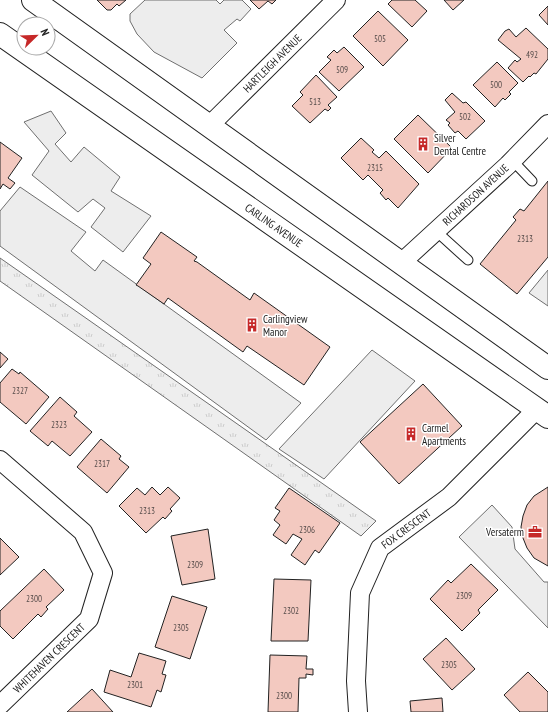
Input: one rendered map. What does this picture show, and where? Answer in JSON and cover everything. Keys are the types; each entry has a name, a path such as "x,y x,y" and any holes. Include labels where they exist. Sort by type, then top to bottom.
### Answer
{"main road":[{"path":"33,0 548,368"},
{"name":"CARLING AVENUE","path":"0,34 542,413"}],"street":[{"name":"HARTLEIGH AVENUE","path":"209,126 336,0"},
{"name":"RICHARDSON AVENUE","path":"401,263 512,160 548,124"},
{"name":"FOX CRESCENT","path":"358,712 356,681 360,593 380,548 449,497 542,413"},
{"name":"WHITEHAVEN CRESCENT","path":"0,460 83,532 103,574 89,619 0,705"}],"lane":[{"path":"512,160 532,181"},
{"path":"436,231 468,260"}],"green space":[{"path":"0,258 376,521 361,536 0,281"}],"shaded area":[{"path":"145,0 216,0 220,4 224,0 242,0 251,9 240,21 237,19 224,30 237,43 202,78 154,52 137,34 130,21 130,14"},
{"path":"51,111 66,133 55,144 71,162 84,147 120,177 111,191 151,216 123,252 91,227 105,208 93,199 78,212 32,175 49,151 24,122"},
{"path":"20,187 86,232 71,251 95,271 103,260 301,403 266,440 0,246 0,211"},
{"path":"548,270 548,306 529,293"},
{"path":"372,350 415,381 324,479 279,449"},
{"path":"492,505 512,527 515,549 544,582 548,582 548,628 459,537"}],"building":[{"path":"97,0 126,0 119,6 117,4 111,10 107,10"},
{"path":"250,0 276,0 272,4 268,1 259,9"},
{"path":"392,0 415,0 427,11 412,27 388,4"},
{"path":"444,0 464,0 453,10"},
{"path":"548,6 548,25 539,15"},
{"path":"378,11 408,40 383,66 353,36"},
{"path":"526,28 548,49 548,59 536,74 534,73 530,77 529,76 523,82 508,68 515,60 517,62 521,59 498,40 505,31 509,29 516,37"},
{"path":"344,47 364,67 339,91 319,72 331,60 327,57 334,50 337,53"},
{"path":"497,62 518,83 509,92 511,94 505,100 503,98 495,107 473,85"},
{"path":"316,75 337,97 328,105 331,108 328,111 325,109 310,123 292,106 303,95 300,92"},
{"path":"452,93 463,103 466,102 485,121 466,139 458,131 455,133 448,125 450,123 446,120 455,112 445,100"},
{"name":"Silver Dental Centre","path":"418,115 452,148 428,173 394,139"},
{"path":"361,138 374,150 372,152 379,158 386,151 419,184 398,208 388,198 386,200 380,193 383,190 368,175 363,180 341,158"},
{"path":"0,142 22,158 8,178 15,183 10,189 3,184 0,189"},
{"path":"548,181 548,257 517,294 480,264 516,220 513,217 520,209 524,211"},
{"name":"Carlingview Manor","path":"161,232 197,257 194,261 250,300 254,293 330,347 304,385 247,346 243,352 168,298 164,304 136,285 151,264 143,258"},
{"path":"0,352 8,359 0,368"},
{"path":"12,369 19,374 20,372 49,397 26,424 0,402 0,383"},
{"name":"Carmel Apartments","path":"423,384 462,426 399,484 360,442"},
{"path":"60,397 77,412 74,416 92,432 70,456 52,441 48,446 30,431"},
{"path":"101,439 121,456 119,459 129,467 107,493 77,467"},
{"path":"152,487 160,495 168,487 180,498 170,509 172,511 165,519 163,517 146,533 119,506 137,488 145,495"},
{"name":"Versaterm","path":"548,487 548,566 534,558 527,548 521,527 527,505 534,496"},
{"path":"289,488 340,523 319,553 315,550 305,565 291,555 302,539 293,534 286,544 273,535 280,525 274,520 280,511 275,508"},
{"path":"208,529 215,579 182,585 171,536"},
{"path":"0,538 19,557 0,575"},
{"path":"471,564 498,590 478,610 480,613 462,631 430,599 448,580 451,583"},
{"path":"44,569 64,590 46,607 48,609 41,617 38,614 13,639 0,626 0,611"},
{"path":"274,579 311,580 308,641 271,641"},
{"path":"172,596 207,607 190,659 155,647"},
{"path":"446,638 475,669 452,690 423,659"},
{"path":"139,653 166,661 162,674 166,675 161,692 157,690 151,707 104,692 110,670 131,677"},
{"path":"270,655 307,656 306,669 313,669 313,675 306,674 306,678 299,678 298,712 268,712"},
{"path":"528,672 548,692 548,712 520,712 504,695"},
{"path":"92,689 113,712 67,712"},
{"path":"442,698 443,712 411,712 410,701"}],"place":[{"name":"Silver Dental Centre","path":"423,144"},
{"name":"Carlingview Manor","path":"252,325"},
{"name":"Carmel Apartments","path":"411,434"},
{"name":"Versaterm","path":"535,532"}]}
